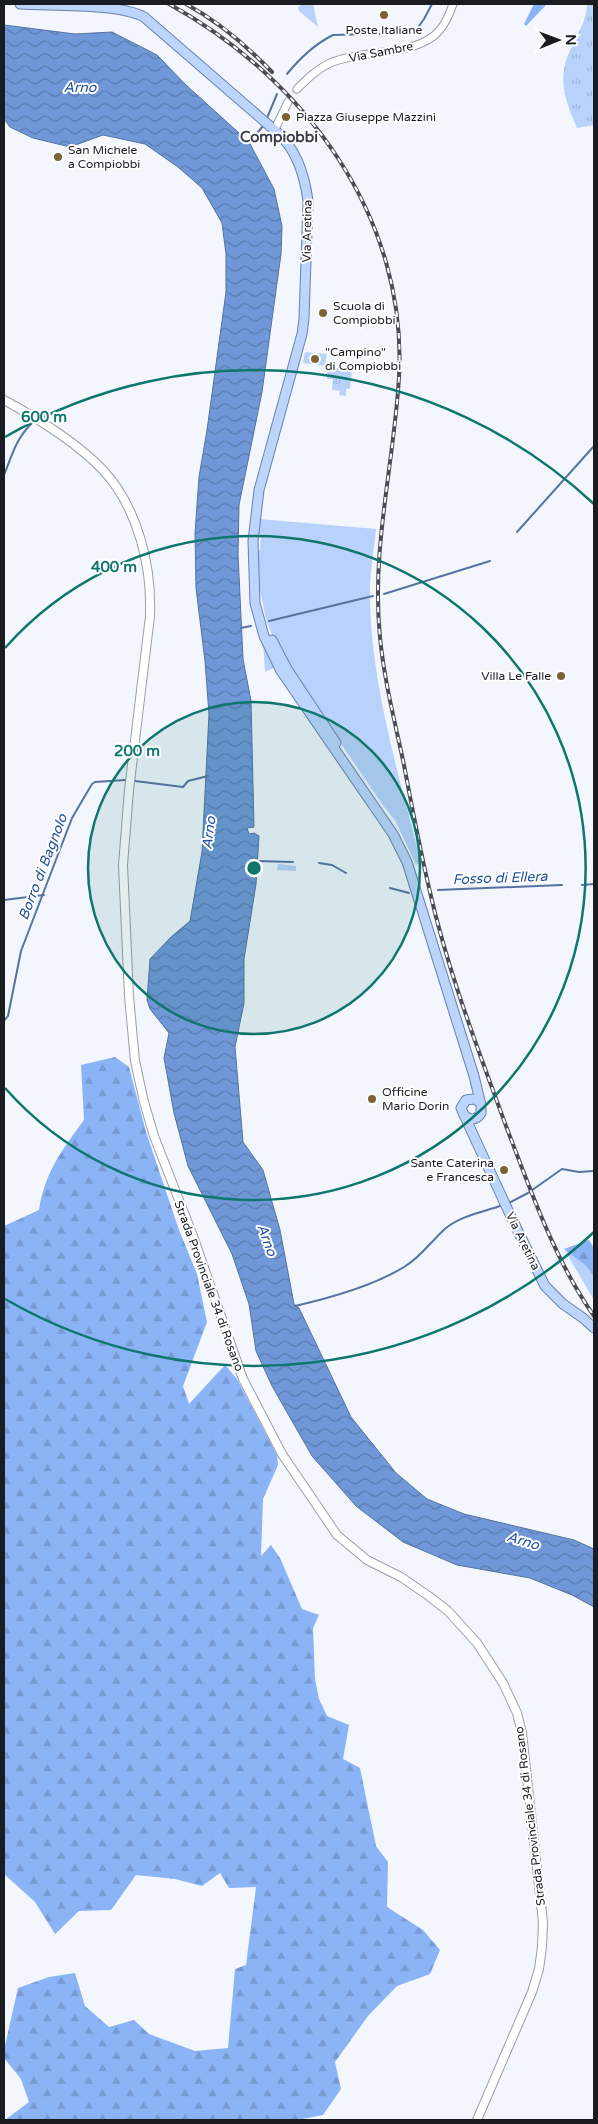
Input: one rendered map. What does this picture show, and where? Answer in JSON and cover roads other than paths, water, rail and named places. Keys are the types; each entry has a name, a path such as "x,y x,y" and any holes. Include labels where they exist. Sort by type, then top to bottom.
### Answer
{"main road":[{"name":"Via Aretina","path":"20,4 118,9 144,17 287,142 296,158 306,188 308,201 306,294 302,334 259,490 253,541 256,603 264,636 281,671 393,834"},
{"name":"Strada Provinciale 34 di Rosano","path":"4,400 30,414 70,441 104,472 126,506 136,527 148,567 151,600 150,616 131,772 123,865 129,996 135,1061 154,1136 193,1236 243,1379 282,1454 337,1535 367,1560 401,1577 448,1611 477,1643 503,1683 517,1713 522,1732 532,1814 543,1922 542,1947 539,1969 532,1992 477,2120"},
{"path":"254,585 266,625 287,669 380,808 407,862 474,1076 482,1110 475,1123 474,1137"},
{"path":"474,1076 473,1090 469,1099 462,1106 462,1113 465,1117 473,1119 478,1117"},
{"path":"469,1099 480,1102"},
{"name":"Via Aretina","path":"465,1117 513,1222 545,1286 563,1304 594,1328"}],"street":[{"name":"Via Sambre","path":"297,89 310,76 330,63 366,54 420,45 432,38 446,22 453,4"},
{"path":"274,131 288,102"}],"water":[{"name":"Arno","path":"4,25 75,34 112,32 157,55 186,85 249,142 274,189 282,226 281,254 262,392 239,505 238,554 243,659 251,701 254,827 247,828 249,834 254,833 259,836 256,884 244,959 244,1003 235,1047 243,1142 263,1170 280,1230 294,1304 299,1308 351,1417 396,1473 427,1499 464,1514 574,1540 594,1549 594,1607 572,1595 530,1578 457,1565 403,1542 356,1506 312,1456 272,1386 256,1351 249,1304 232,1254 188,1166 174,1113 164,1058 169,1033 150,1009 147,1000 150,959 190,921 202,852 209,714 196,588 195,533 199,477 226,292 226,254 222,223 202,188 178,167 145,144 103,135 70,147 33,138 10,127 4,119"}],"waterway":[{"path":"287,74 308,52 333,35 414,33 432,4"},
{"path":"267,118 277,94"},
{"path":"249,143 263,126"},
{"path":"4,475 19,440 34,421"},
{"path":"517,532 594,446"},
{"path":"384,594 490,561"},
{"path":"269,621 373,596"},
{"path":"241,628 251,626"},
{"name":"Borro di Bagnolo","path":"135,781 183,787 188,781 208,776"},
{"name":"Borro di Bagnolo","path":"4,1021 8,1016 21,951 72,818 92,784 95,782 125,780"},
{"name":"Fosso di Ellera","path":"256,861 293,862"},
{"name":"Fosso di Ellera","path":"319,863 332,865 346,873"},
{"name":"Fosso di Ellera","path":"582,885 594,884"},
{"name":"Fosso di Ellera","path":"438,890 562,885"},
{"name":"Fosso di Ellera","path":"390,888 409,893"},
{"path":"4,900 44,895"},
{"path":"507,1204 528,1193 562,1169 579,1172 594,1171"},
{"path":"295,1306 351,1291 392,1274 416,1259 452,1224 466,1217 503,1205"}],"tunnel":[{"path":"288,102 297,89"}],"railway":[{"path":"169,4 218,35 263,71 303,112 338,158 366,208 386,262 397,318 399,377 378,571 380,637 390,701 437,922 464,1010 544,1224 567,1271 594,1316"},
{"path":"186,4 210,18 232,35 272,72"}],"place":[{"name":"Poste Italiane","path":"384,15"},
{"name":"Piazza Giuseppe Mazzini","path":"286,117"},
{"name":"San Michele a Compiobbi","path":"58,157"},
{"name":"Scuola di Compiobbi","path":"323,313"},
{"name":"\"Campino\" di Compiobbi","path":"315,359"},
{"name":"Villa Le Falle","path":"561,676"},
{"name":"Officine Mario Dorin","path":"372,1099"},
{"name":"Sante Caterina e Francesca","path":"504,1170"}],"district":[{"name":"Compiobbi","path":"279,137"}]}
